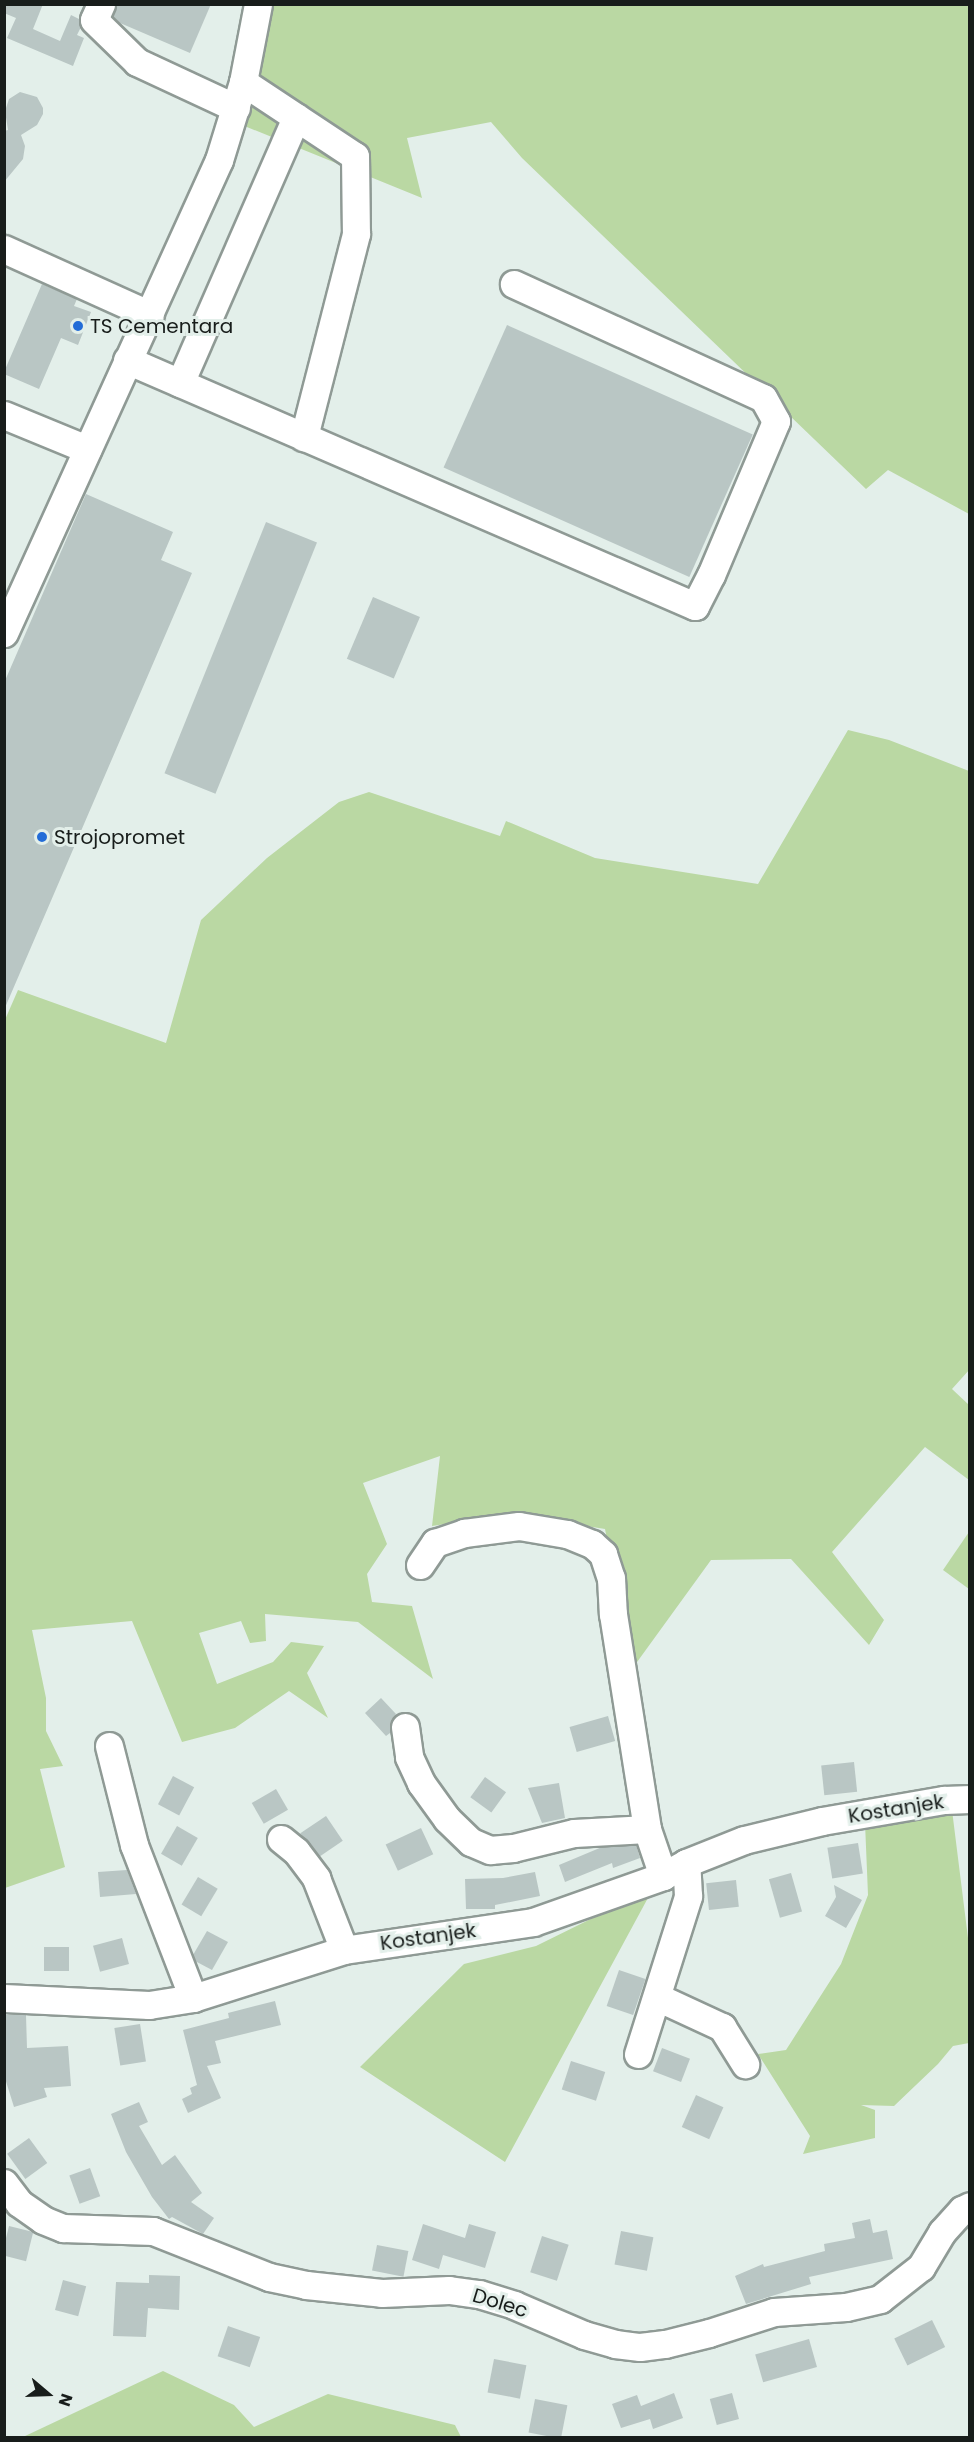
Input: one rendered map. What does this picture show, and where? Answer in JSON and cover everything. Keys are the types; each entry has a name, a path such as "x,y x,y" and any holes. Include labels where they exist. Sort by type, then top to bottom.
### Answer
{"street":[{"path":"101,4 94,20 137,62 236,108"},
{"path":"7,620 150,315 219,160 243,82 258,4"},
{"path":"243,82 355,156 356,234 304,437"},
{"path":"180,383 296,117"},
{"path":"4,249 150,315"},
{"path":"127,360 695,606 711,575 776,421 763,398 514,284"},
{"path":"4,415 87,449"},
{"path":"420,1565 435,1543 464,1533 519,1526 567,1534 592,1544 603,1554 611,1578 613,1614 647,1829 675,1869 688,1896 638,2054"},
{"path":"405,1727 409,1757 421,1784 447,1819 471,1842 490,1850 513,1848 574,1833 647,1829"},
{"path":"109,1746 134,1845 193,1998"},
{"name":"Kostanjek","path":"4,1998 149,2005 193,1998 344,1950 533,1922 675,1869 744,1840 822,1821 944,1800 969,1799"},
{"path":"281,1839 296,1851 316,1878 344,1950"},
{"path":"657,1997 722,2027 745,2064"},
{"name":"Dolec","path":"4,2183 19,2203 43,2220 63,2228 153,2231 269,2277 306,2285 382,2293 448,2290 479,2294 514,2305 584,2335 615,2344 640,2347 665,2344 709,2333 774,2312 846,2307 880,2299 903,2283 921,2266 942,2232 962,2210 969,2206"}],"green space":[{"path":"269,5 969,5 969,514 888,470 866,489 522,158 491,122 407,138 422,198 242,125"},
{"path":"848,730 889,740 969,771 970,1369 952,1389 969,1405 969,1480 925,1447 832,1552 884,1620 869,1645 791,1559 711,1560 632,1669 605,1529 512,1514 432,1526 440,1456 363,1483 387,1544 367,1574 372,1602 412,1606 433,1679 358,1622 265,1614 266,1641 250,1643 241,1621 199,1633 217,1684 273,1662 291,1642 324,1646 307,1673 328,1718 289,1691 235,1728 182,1742 132,1621 32,1630 46,1698 46,1731 63,1766 40,1769 65,1867 5,1888 4,1022 18,990 166,1043 201,920 267,858 339,802 369,792 500,836 506,821 595,858 758,884"},
{"path":"969,1532 969,1589 943,1570"},
{"path":"952,1810 969,1946 969,2043 953,2046 938,2064 894,2106 861,2105 875,2110 875,2138 803,2154 810,2136 758,2054 786,2050 841,1964 868,1895 865,1823"},
{"path":"644,1891 649,1896 505,2162 360,2067 464,1964 536,1946 609,1910 612,1903"},
{"path":"163,2371 234,2405 254,2427 328,2394 455,2425 461,2437 23,2437"}],"building":[{"path":"4,4 43,4 33,29 60,41 71,15 79,19 81,27 77,35 84,38 73,66 7,38 16,18 4,13"},
{"path":"116,4 211,4 190,53 120,23 113,16"},
{"path":"20,92 37,97 43,108 43,114 37,125 21,135 25,146 23,159 4,182 4,131 8,130 5,111 9,99"},
{"path":"42,284 77,299 74,306 91,312 78,345 61,338 39,389 4,372"},
{"path":"507,325 753,434 689,577 444,468"},
{"name":"Strojopromet","path":"86,494 173,532 161,560 192,573 4,1010 4,683"},
{"path":"266,522 317,543 215,794 164,773"},
{"path":"373,597 420,617 394,679 347,659"},
{"path":"381,1698 396,1714 391,1720 390,1733 386,1736 365,1713"},
{"path":"608,1716 615,1741 577,1752 570,1727"},
{"path":"854,1762 857,1792 824,1795 821,1765"},
{"path":"173,1776 194,1787 179,1816 158,1804"},
{"path":"485,1777 506,1792 491,1813 470,1797"},
{"path":"559,1783 565,1818 542,1823 528,1788"},
{"path":"276,1789 288,1810 264,1824 252,1803"},
{"path":"326,1816 343,1841 317,1858 300,1833"},
{"path":"177,1826 198,1838 182,1866 161,1854"},
{"path":"421,1828 433,1854 398,1871 386,1844"},
{"path":"858,1843 863,1874 832,1878 827,1848"},
{"path":"636,1845 640,1858 613,1868 612,1863 565,1882 559,1865 602,1847"},
{"path":"127,1870 136,1894 100,1897 98,1872"},
{"path":"535,1872 540,1896 495,1905 495,1909 466,1909 465,1879 503,1878"},
{"path":"791,1873 802,1911 780,1918 769,1879"},
{"path":"198,1877 218,1889 201,1916 182,1904"},
{"path":"736,1880 739,1907 709,1910 706,1883"},
{"path":"834,1885 862,1900 846,1928 825,1916 836,1897"},
{"path":"207,1931 228,1942 212,1970 195,1961 193,1955"},
{"path":"122,1938 129,1964 100,1972 93,1946"},
{"path":"44,1947 69,1947 69,1971 44,1971"},
{"path":"619,1970 645,1979 633,2015 607,2006"},
{"path":"275,2001 281,2025 215,2041 221,2063 207,2066 221,2098 188,2113 182,2099 192,2094 190,2088 197,2085 183,2030 229,2018 228,2013"},
{"path":"4,2015 26,2015 27,2048 68,2046 71,2086 44,2088 47,2097 14,2107 4,2075"},
{"path":"140,2024 146,2062 120,2066 114,2028"},
{"path":"662,2048 690,2059 681,2082 653,2071"},
{"path":"571,2061 605,2072 596,2101 562,2090"},
{"path":"696,2095 723,2107 709,2139 682,2127"},
{"path":"139,2102 148,2122 139,2126 162,2165 175,2155 202,2193 191,2202 214,2218 203,2234 172,2217 169,2219 152,2197 126,2152 111,2114"},
{"path":"29,2138 47,2163 25,2179 7,2154"},
{"path":"90,2168 100,2196 80,2204 69,2176"},
{"path":"870,2219 873,2233 887,2230 893,2259 809,2277 811,2284 746,2304 735,2276 763,2264 764,2267 825,2251 824,2244 855,2238 852,2223"},
{"path":"423,2224 465,2238 469,2224 496,2232 485,2268 443,2255 439,2269 412,2260"},
{"path":"9,2226 33,2232 26,2261 4,2256"},
{"path":"621,2231 653,2237 647,2271 615,2264"},
{"path":"542,2236 569,2245 557,2281 530,2272"},
{"path":"377,2245 408,2251 403,2277 372,2271"},
{"path":"149,2275 180,2276 179,2310 148,2308 146,2337 113,2336 116,2282 149,2283"},
{"path":"63,2280 86,2286 78,2316 55,2310"},
{"path":"932,2320 945,2347 907,2365 894,2338"},
{"path":"228,2326 260,2337 250,2367 218,2356"},
{"path":"809,2339 817,2367 763,2382 755,2354"},
{"path":"494,2359 526,2365 520,2399 488,2392"},
{"path":"674,2393 683,2418 653,2429 650,2419 621,2428 612,2404 637,2395 641,2406"},
{"path":"732,2393 739,2419 717,2425 710,2399"},
{"path":"535,2399 567,2405 561,2438 529,2432"}],"place":[{"name":"TS Cementara","path":"78,326"},
{"name":"Strojopromet","path":"42,837"}]}
